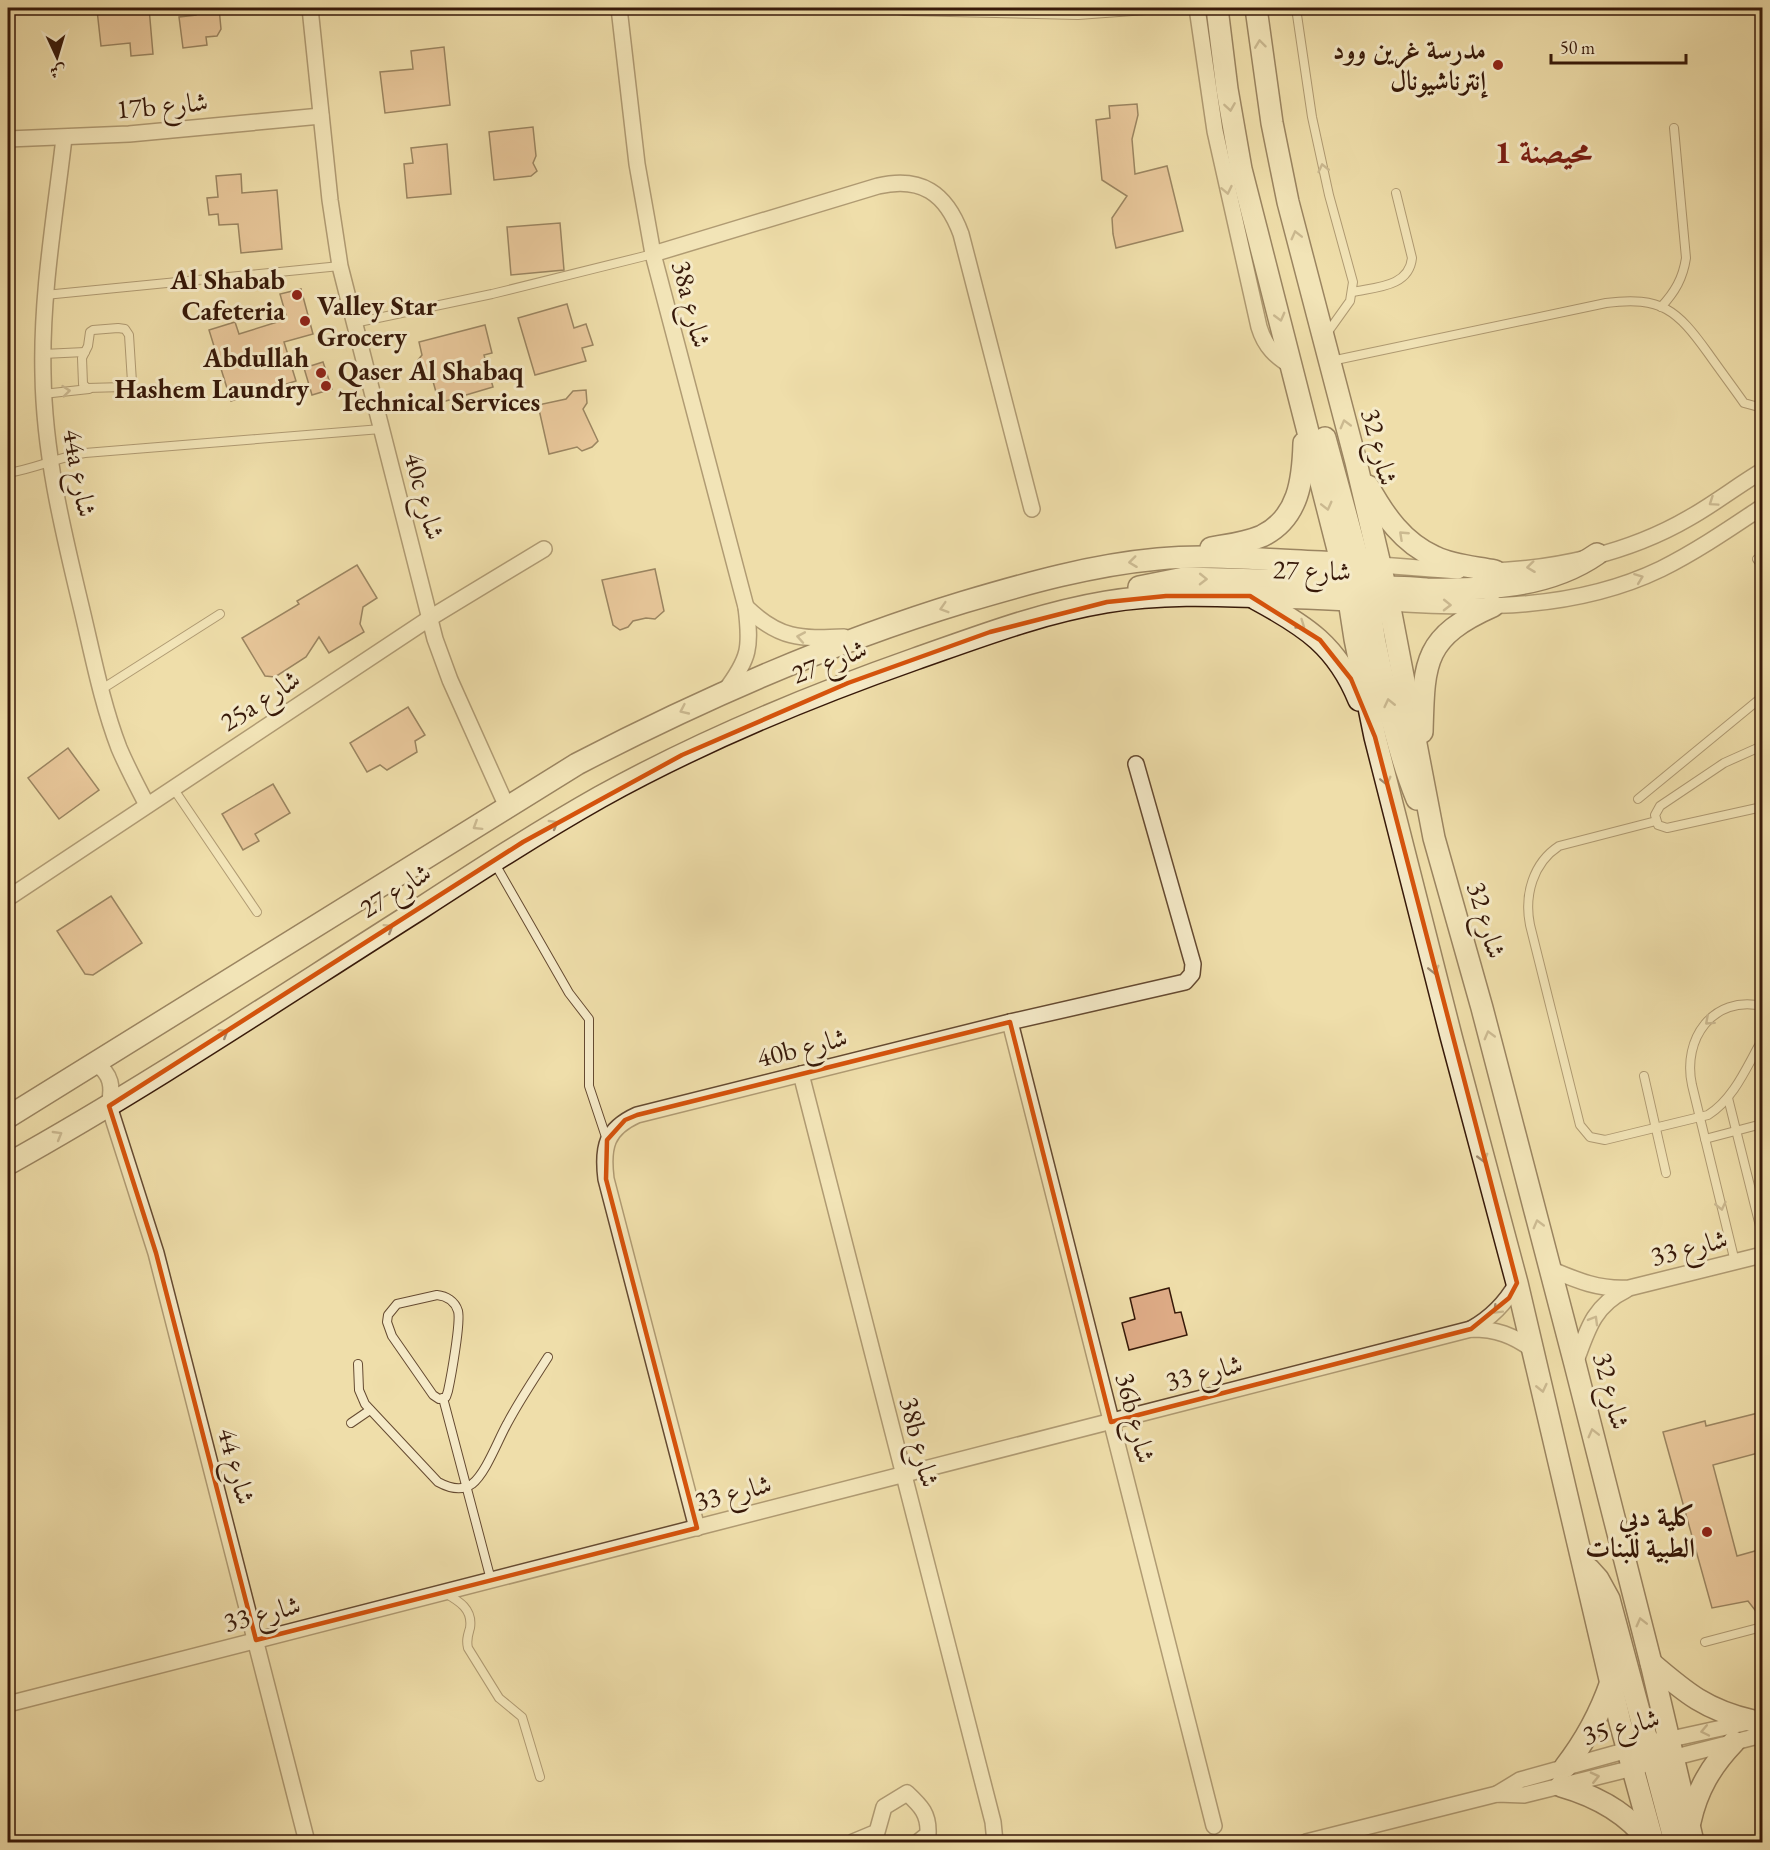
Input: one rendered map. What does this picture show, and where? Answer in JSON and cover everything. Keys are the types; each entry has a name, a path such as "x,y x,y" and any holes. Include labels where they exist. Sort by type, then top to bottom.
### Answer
{"street":[{"name":"40c شارع","path":"310,8 333,222 340,266 354,323 442,660 507,807"},
{"name":"38a شارع","path":"619,8 637,164 653,254 746,607 749,634 746,657 724,691"},
{"path":"1197,8 1219,151 1259,327 1262,337 1272,352 1293,367 1303,381 1317,412 1365,583 1377,655 1404,762 1422,813 1434,838"},
{"name":"شارع 32","path":"1217,8 1227,89 1241,169 1305,415 1365,583 1394,638 1434,838 1482,1008 1651,1663 1662,1751 1691,1834"},
{"name":"شارع 32","path":"1256,8 1279,162 1356,462 1375,737 1454,1048 1517,1283 1651,1842"},
{"name":"17b شارع","path":"8,139 129,134 321,116"},
{"name":"44a شارع","path":"64,138 45,295 43,394 50,462 67,548 102,689 119,748 147,805"},
{"path":"653,254 878,186 896,182 914,184 931,190 945,202 962,234 1032,509"},
{"path":"1160,558 1246,542 1263,535 1280,522 1293,506 1300,491 1303,475 1305,415"},
{"path":"1356,462 1381,509 1406,538 1434,557 1495,571"},
{"name":"شارع 27","path":"8,1164 109,1106 493,861 601,797 682,755 764,717 848,683 990,632 1048,615 1107,602 1166,596 1250,596 1365,583 1438,570 1495,571 1564,562 1597,554 1659,533 1689,518 1762,471"},
{"name":"شارع 27","path":"8,1117 577,764 724,691 860,636 933,611 1051,577 1115,564 1160,558 1227,558 1493,606 1535,604 1578,597 1619,586 1659,570 1697,551 1762,507"},
{"name":"25a شارع","path":"8,898 430,618 544,549"},
{"path":"1107,602 1144,586 1184,579 1365,583 1456,589 1515,584 1558,575 1597,554"},
{"path":"1250,596 1303,626 1340,661 1351,679 1375,737"},
{"path":"1421,765 1423,684 1430,657 1451,628 1493,606"},
{"path":"746,607 759,620 790,635 815,639 860,636"},
{"name":"40b شارع","path":"607,1140 625,1120 637,1115 1010,1022 1185,982 1192,974 1192,964 1136,764"},
{"name":"36b شارع","path":"1010,1022 1214,1826"},
{"name":"شارع 44","path":"96,1063 105,1070 112,1087 109,1106 156,1253 307,1842"},
{"name":"38b شارع","path":"801,1074 902,1475 993,1822 995,1842"},
{"path":"607,1140 603,1153 606,1179 697,1527"},
{"name":"شارع 33","path":"1550,1269 1587,1285 1615,1289 1629,1288 1762,1255"},
{"name":"شارع 33","path":"1471,1329 1498,1311 1509,1298 1517,1283"},
{"name":"شارع 33","path":"1575,1364 1592,1320 1614,1296 1629,1288"},
{"name":"شارع 33","path":"8,1704 1471,1329 1504,1332 1533,1350"},
{"path":"1584,1564 1598,1579 1609,1599 1643,1730 1662,1751 1675,1842"},
{"path":"1651,1663 1684,1692 1700,1702 1759,1725"},
{"path":"1611,1682 1599,1716 1563,1776 1589,1796 1620,1813 1636,1825 1651,1842"},
{"name":"شارع 35","path":"1662,1751 1759,1725"},
{"name":"شارع 35","path":"1662,1751 1734,1742 1759,1725"},
{"path":"1691,1834 1694,1802 1707,1776 1734,1742"},
{"path":"1630,1759 1662,1751"},
{"name":"شارع 35","path":"1306,1842 1497,1794 1514,1782 1563,1776 1630,1759"},
{"path":"853,1842 883,1837 884,1807 907,1793 924,1810 929,1821 928,1834 918,1842"},
{"name":"38b شارع","path":"993,1822 1003,1842"}],"lane":[{"path":"883,8 904,11 1078,15 1173,8"},
{"path":"1296,8 1312,117 1329,195 1351,273 1353,292 1345,309 1323,339"},
{"path":"1661,307 1678,285 1684,272 1686,258 1674,128"},
{"path":"1353,292 1402,279 1411,266 1412,258 1396,193"},
{"path":"354,323 482,296 653,254"},
{"path":"45,295 340,266"},
{"path":"1329,362 1606,303 1643,302 1661,307 1677,316 1690,328 1743,403 1755,406 1762,404"},
{"path":"43,394 124,387 130,384 132,378 128,332 122,328 93,330 89,335 88,346 82,358 83,384 89,389"},
{"path":"43,354 85,352"},
{"path":"8,473 85,453 381,429"},
{"path":"1757,559 1762,566"},
{"path":"102,689 220,614"},
{"path":"1638,799 1762,697"},
{"path":"1762,746 1724,763 1660,806 1656,810 1656,820 1662,828 1667,828 1762,807"},
{"path":"173,788 257,912"},
{"path":"1656,820 1571,842 1549,853 1540,862 1535,873 1527,907 1530,925 1580,1125 1590,1137 1605,1140 1700,1118 1716,1110 1728,1098 1762,1041"},
{"path":"493,861 569,993 589,1019 590,1086 607,1140"},
{"path":"1735,1262 1689,1070 1689,1055 1702,1027 1713,1017 1726,1009 1740,1005 1762,1006"},
{"path":"1644,1076 1666,1173"},
{"path":"1728,1098 1762,1234"},
{"path":"1705,1139 1762,1124"},
{"path":"436,1295 450,1299 458,1311 448,1391 443,1398 434,1395 388,1329 388,1315 397,1304 436,1295"},
{"path":"358,1364 359,1390 370,1410 438,1482 456,1489 466,1487 477,1479 507,1423 548,1357"},
{"path":"443,1398 491,1580"},
{"path":"351,1423 370,1410"},
{"path":"444,1592 466,1608 470,1617 468,1648 499,1698 522,1717 540,1777"},
{"path":"1705,1642 1762,1627"}],"highlighted area":[{"path":"1166,596 1250,596 1320,640 1351,679 1375,737 1517,1283 1509,1298 1471,1329 1111,1422 1010,1022 637,1115 625,1120 607,1140 606,1179 697,1528 256,1640 156,1253 109,1106 523,842 682,755 848,683 990,632 1107,602"}],"building":[{"path":"149,8 153,54 131,56 130,43 101,46 97,10"},
{"path":"195,8 219,8 221,29 217,36 206,37 207,45 183,48 179,17 196,15"},
{"path":"444,47 450,105 385,113 380,72 413,69 411,51"},
{"path":"1137,104 1138,115 1132,139 1135,174 1167,166 1183,231 1116,248 1112,218 1127,196 1102,180 1096,120 1110,118 1109,106"},
{"path":"533,127 536,156 533,163 537,171 531,176 494,180 489,132"},
{"path":"447,144 451,194 407,198 404,164 413,163 411,148"},
{"path":"241,174 242,193 277,190 282,249 241,253 238,224 219,225 218,214 209,215 207,198 218,197 216,176"},
{"path":"560,223 564,270 511,275 507,227"},
{"path":"301,289 313,334 284,342 296,381 231,401 209,330 235,322 239,334 287,319 280,294"},
{"path":"567,304 574,328 586,324 593,345 582,348 586,361 535,375 518,318"},
{"path":"485,325 492,353 484,355 493,387 439,403 431,374 421,372 418,360 422,355 419,342"},
{"path":"323,362 332,389 312,395 304,368"},
{"path":"586,390 587,403 583,409 598,441 592,447 582,451 577,447 549,454 538,405 566,399 573,391"},
{"path":"357,565 377,598 363,607 360,624 364,632 329,653 319,637 306,657 275,677 265,676 242,638 299,604 297,601"},
{"path":"655,569 664,611 655,619 646,618 633,621 628,627 620,630 613,625 602,580"},
{"path":"408,707 425,735 415,741 417,752 387,770 380,765 367,772 350,743"},
{"path":"68,748 99,790 59,819 28,778"},
{"path":"273,784 290,813 255,834 259,841 243,850 222,814"},
{"path":"111,896 142,943 93,975 85,974 57,931"},
{"path":"1169,1288 1175,1313 1181,1312 1187,1335 1129,1350 1122,1323 1135,1319 1130,1298"},
{"path":"1762,1412 1762,1452 1713,1465 1737,1556 1762,1549 1762,1619 1748,1601 1712,1608 1663,1432 1705,1421 1706,1426"}],"place":[{"name":"مدرسة غرين وود إنترناشيونال","path":"1498,65"},
{"name":"Al Shabab Cafeteria","path":"297,295"},
{"name":"Valley Star Grocery","path":"305,321"},
{"name":"Abdullah Hashem Laundry","path":"321,373"},
{"name":"Qaser Al Shabaq Technical Services","path":"326,386"},
{"name":"كلية دبي الطبية للبنات","path":"1707,1532"}],"district":[{"name":"محيصنة 1","path":"1543,151"}]}
